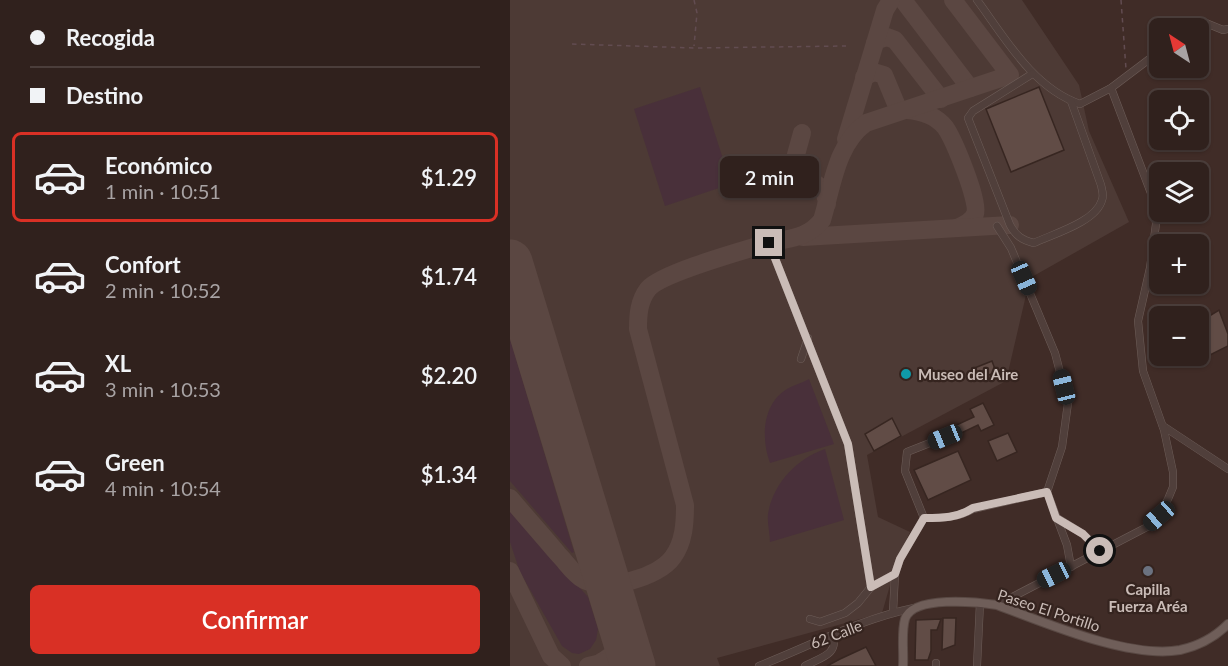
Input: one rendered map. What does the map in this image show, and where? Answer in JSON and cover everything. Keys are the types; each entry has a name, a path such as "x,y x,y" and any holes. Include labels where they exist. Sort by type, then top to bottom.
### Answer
{"main road":[{"name":"Paseo El Portillo","path":"915,608 926,604 997,605 1106,643 1143,651 1180,650 1224,632 1228,624"},
{"path":"903,666 905,620 915,608"}],"street":[{"path":"977,0 1032,74 1071,101 1080,104 1111,88 1149,59"},
{"path":"1209,24 1223,30 1228,29"},
{"path":"1032,74 973,111 968,118 1010,225 1025,241 1034,243 1089,218 1098,209 1103,198 1101,185 1071,101"},
{"path":"997,605 1146,527 1159,516 1173,487 1173,472 1162,425 1143,370 1138,321 1150,268 1156,224 1154,201 1111,88"},
{"path":"998,226 1011,248 1051,343 1068,403 1062,447 1047,492 1067,545 1071,567"},
{"path":"769,243 848,444 871,587"},
{"path":"801,359 808,338"},
{"path":"1162,425 1228,469"},
{"path":"924,518 905,471 907,452 945,437"},
{"path":"924,518 952,518 963,515 973,508 1047,492"},
{"path":"893,612 895,574 900,559 924,518"},
{"path":"1056,518 1083,534 1100,551"},
{"path":"810,618 820,622 844,613 858,603 871,587 895,574"},
{"path":"977,666 980,603"},
{"name":"62 Calle","path":"759,666 893,612 915,608"},
{"path":"805,666 829,654 835,648 836,644 832,636"}],"path":[{"path":"693,0 697,13 694,48"},
{"path":"1121,0 1126,76"},
{"path":"572,44 694,48 846,46"}],"shaded area":[{"path":"510,0 1022,0 1079,85 1089,131 1129,222 1030,278 1006,381 867,455 878,517 910,532 897,561 882,613 717,658 720,666 510,666"},
{"path":"700,87 731,184 665,206 634,109"},
{"path":"510,339 574,552 572,553 510,481"},
{"path":"809,379 834,444 770,463 765,443 768,413 779,396 787,389"},
{"path":"825,449 844,520 770,542 768,514 775,493 796,466 814,453"},
{"path":"510,509 588,597 598,629 596,640 590,649 579,654 572,653 562,646 520,572 510,542"}],"building":[{"path":"1039,87 1064,150 1011,172 986,109"},
{"path":"1219,310 1228,334 1228,346 1210,355 1209,353 1209,316"},
{"path":"992,361 996,372 977,380 972,369"},
{"path":"983,403 994,425 981,431 978,425 953,437 950,428 974,417 970,409"},
{"path":"892,418 901,436 874,451 865,434"},
{"path":"1008,433 1017,452 997,461 988,441"},
{"path":"958,451 971,480 928,500 914,470"},
{"path":"943,618 956,618 955,645 942,650"},
{"path":"941,619 937,630 931,630 931,651 928,660 915,660 916,620"},
{"path":"866,647 876,666 827,666 840,659"}],"taxiway":[{"path":"846,139 885,10 891,0"},
{"path":"903,0 970,88"},
{"path":"510,498 570,568 584,580 606,584 632,581 656,571 673,557 682,539 685,505 638,329 643,298 648,289 656,283 686,269 768,243 797,237 810,231 822,220 836,167 842,154 856,132 866,123 1010,75 953,0"},
{"path":"875,43 887,37 895,40 941,99"},
{"path":"864,77 874,72 884,75 899,111"},
{"path":"907,110 928,114 937,119 949,133 959,156 974,197 975,214 968,223 957,228"},
{"path":"802,133 792,169 815,183 823,191 827,204"},
{"path":"803,237 1010,225"},
{"path":"510,571 551,656 562,666"},
{"path":"601,662 611,656 617,648 621,626"},
{"path":"588,666 610,661 625,666"}],"runway":[{"path":"510,262 633,666"}],"place":[{"name":"Museo del Aire","path":"906,374"},
{"name":"Capilla Fuerza Aréa","path":"1148,571"}],"route":[{"path":"769,243 848,444 871,587 895,574 900,559 924,518 952,518 963,515 973,508 1047,492 1056,518 1083,534 1100,551"}]}
